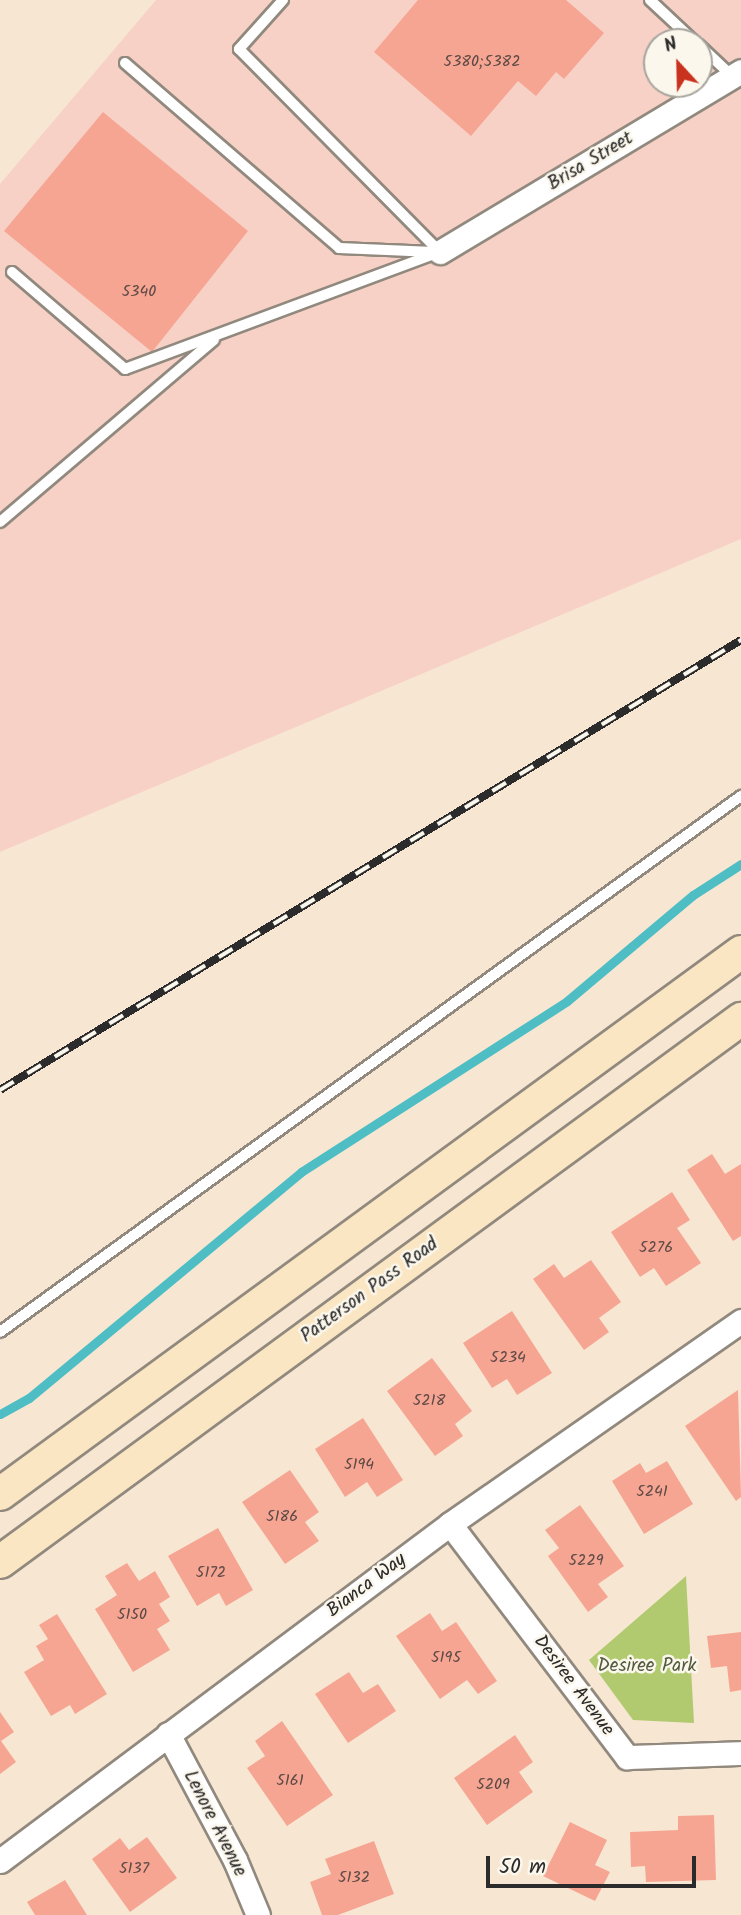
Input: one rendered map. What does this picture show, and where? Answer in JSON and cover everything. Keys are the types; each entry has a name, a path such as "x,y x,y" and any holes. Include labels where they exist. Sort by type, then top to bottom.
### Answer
{"main road":[{"path":"0,1494 741,952"},
{"name":"Patterson Pass Road","path":"0,1563 741,1019"}],"street":[{"name":"Brisa Street","path":"440,252 737,74"},
{"name":"Bianca Way","path":"0,1861 450,1524 741,1321"},
{"name":"Desiree Avenue","path":"450,1524 626,1757 741,1753"},
{"name":"Lenore Avenue","path":"167,1734 235,1860 258,1915"}],"lane":[{"path":"284,0 239,49 440,252"},
{"path":"650,0 680,28"},
{"path":"713,56 737,74"},
{"path":"125,63 339,248 440,252"},
{"path":"12,272 125,369 440,252"},
{"path":"0,522 222,334"},
{"path":"0,1332 741,796"}],"shaded area":[{"path":"156,0 741,0 741,539 0,852 0,184"}],"green space":[{"name":"Desiree Park","path":"686,1576 694,1723 633,1720 589,1660"}],"building":[{"path":"418,0 566,0 604,33 564,79 556,72 536,96 518,81 471,136 374,52"},
{"path":"103,112 248,231 152,352 4,231"},
{"path":"712,1154 725,1174 741,1164 741,1236 733,1241 687,1170"},
{"path":"672,1192 690,1220 677,1228 701,1263 666,1286 654,1268 640,1277 611,1232"},
{"path":"591,1260 621,1302 599,1318 609,1332 584,1350 533,1279 554,1264 564,1278"},
{"path":"512,1311 552,1373 517,1395 507,1379 492,1388 463,1343"},
{"path":"432,1358 472,1411 455,1424 463,1436 435,1456 387,1391"},
{"path":"738,1390 741,1497 736,1501 685,1426"},
{"path":"363,1418 403,1480 377,1497 367,1482 345,1497 315,1449"},
{"path":"667,1461 693,1504 644,1534 612,1481 640,1463 646,1473"},
{"path":"290,1470 319,1512 305,1522 319,1541 285,1564 242,1502"},
{"path":"580,1505 624,1566 598,1584 608,1597 588,1612 548,1556 559,1548 545,1530"},
{"path":"218,1528 253,1590 226,1606 219,1593 197,1606 168,1556"},
{"path":"127,1563 139,1581 155,1571 170,1597 159,1604 170,1621 157,1629 170,1650 133,1672 95,1609 117,1595 105,1576"},
{"path":"430,1613 442,1631 456,1622 497,1681 478,1694 467,1680 440,1699 396,1636"},
{"path":"57,1614 107,1694 75,1714 70,1705 51,1716 24,1672 44,1660 36,1646 48,1639 39,1625"},
{"path":"741,1632 741,1690 730,1692 727,1666 711,1668 707,1636"},
{"path":"349,1672 363,1693 378,1684 396,1711 348,1743 315,1694"},
{"path":"0,1712 14,1732 1,1741 16,1762 0,1774"},
{"path":"282,1721 333,1795 287,1826 247,1768 265,1756 255,1741"},
{"path":"515,1735 533,1762 519,1772 533,1792 487,1825 454,1778"},
{"path":"714,1815 716,1880 646,1882 645,1866 631,1867 630,1832 678,1830 678,1816"},
{"path":"570,1822 607,1840 595,1865 610,1872 595,1901 543,1876"},
{"path":"147,1837 177,1878 130,1912 92,1859 120,1838 129,1850"},
{"path":"374,1841 394,1894 338,1915 322,1915 310,1882 331,1874 325,1859"},
{"path":"65,1880 87,1915 35,1915 27,1902"}],"waterway":[{"path":"0,1414 29,1398 301,1172 567,1001 693,895 741,864"}],"railway":[{"path":"0,1090 741,640"}]}
